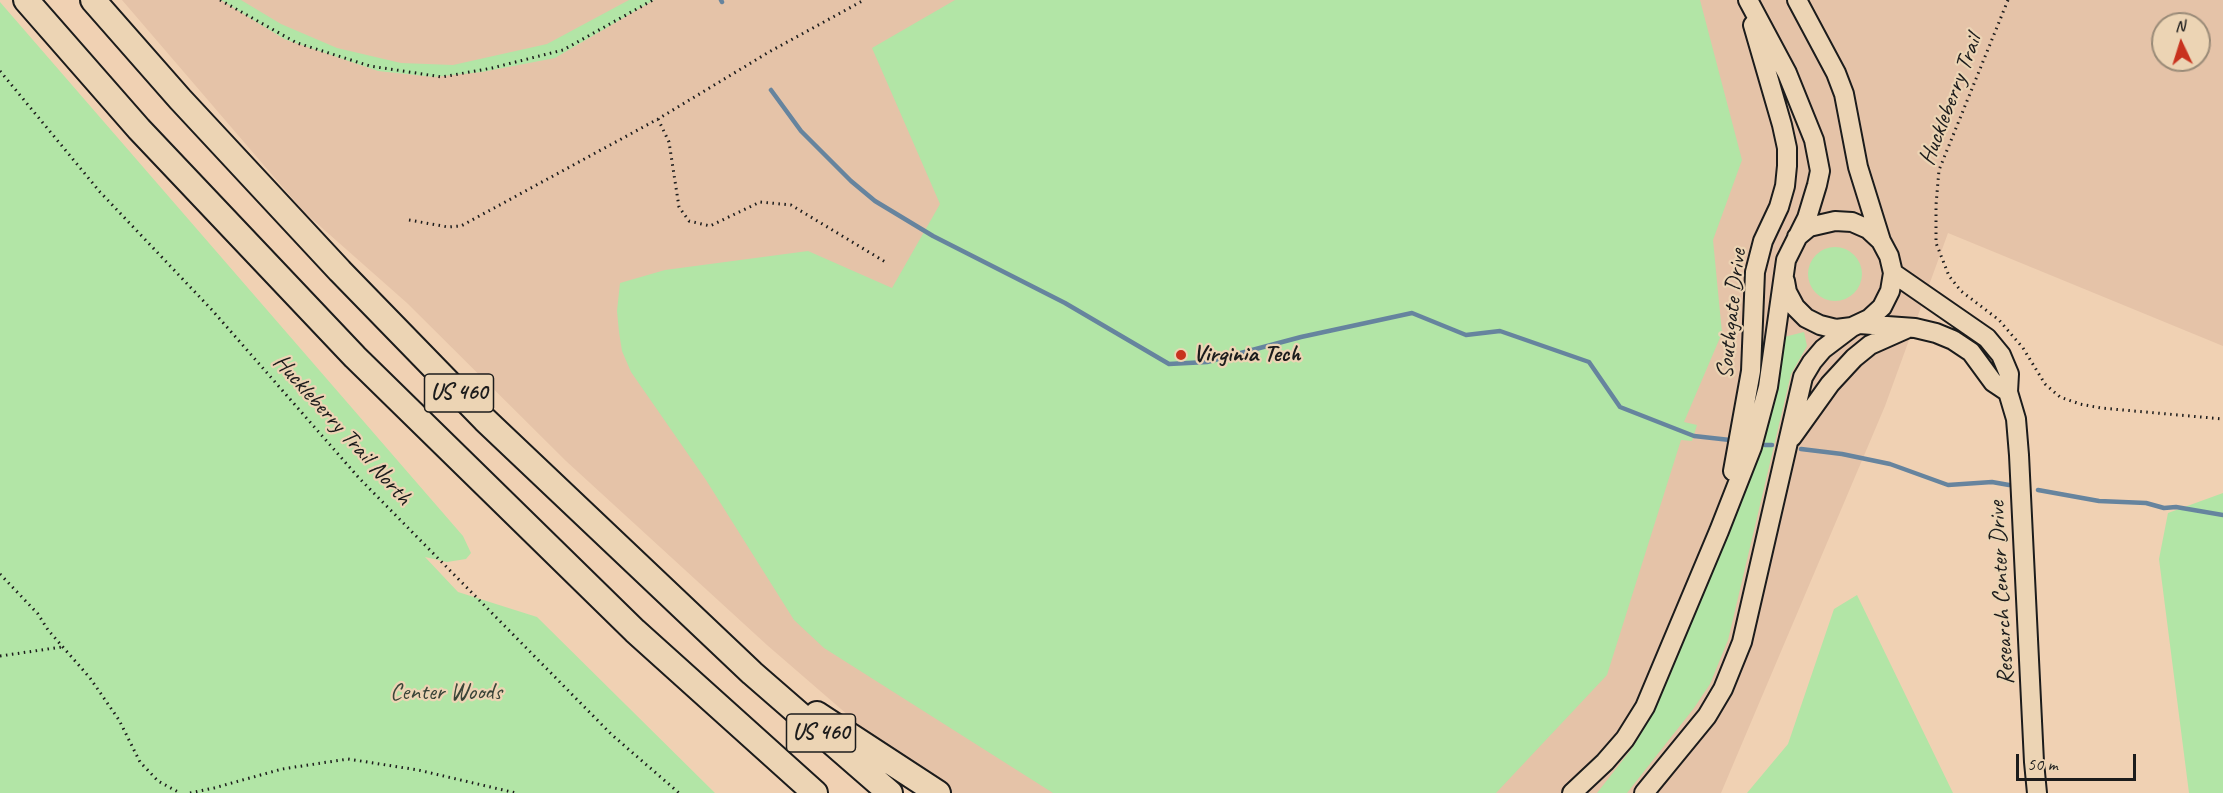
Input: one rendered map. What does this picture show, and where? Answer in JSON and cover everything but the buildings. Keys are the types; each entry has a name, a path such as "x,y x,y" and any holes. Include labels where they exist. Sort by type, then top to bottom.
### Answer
{"highway":[{"name":"US 460","path":"26,0 139,129 355,357 635,631 815,793"},
{"name":"US 460","path":"93,0 180,99 340,271 469,404 752,673 890,793"},
{"path":"752,673 938,793"}],"main road":[{"name":"Southgate Drive","path":"1572,793 1618,747 1646,707 1719,531 1752,447 1763,407 1776,343 1786,260 1807,218 1817,185 1820,171 1814,140 1787,73 1747,0"},
{"name":"Southgate Drive","path":"1719,531 1737,456 1751,371 1755,272 1763,242 1779,207 1785,186 1786,148 1782,125 1747,0"},
{"path":"1644,793 1695,731 1723,688 1742,642 1803,377 1823,349 1856,325 1869,319 1882,307 1890,291 1893,273 1890,256 1881,241 1858,167 1844,94 1836,73 1797,0"},
{"path":"1797,237 1809,227 1835,221 1852,222 1868,229 1881,241"},
{"name":"Research Center Drive","path":"1893,273 1987,338 2001,355 2009,374 2008,392 2016,419 2019,455 2037,793"},
{"name":"Southgate Drive","path":"1784,276 1787,292 1795,306 1806,318 1828,327 1856,325"},
{"path":"1856,325 1909,327 1936,333 1953,340 1971,352 1993,382 2008,392"},
{"path":"1787,444 1830,384 1854,358 1870,345 1909,327"}],"path":[{"path":"220,0 297,43 370,66 442,77 492,68 562,50 653,0"},
{"path":"409,220 448,227 461,226 658,119 769,52 864,0"},
{"name":"Huckleberry Trail","path":"2008,0 1939,170 1935,235 1941,259 1949,276 1961,291 1999,320 2023,348 2045,384 2061,397 2101,408 2223,419"},
{"name":"Huckleberry Trail North","path":"0,71 100,192 212,310 359,478 611,734 679,793"},
{"path":"658,119 669,142 679,207 689,221 710,226 760,202 791,205 888,263"},
{"path":"0,574 38,614 48,630 90,678 119,720 140,762 158,781 180,793"},
{"path":"0,656 62,647"},
{"path":"190,793 282,769 348,759 418,770 516,793"}],"shaded area":[{"name":"Virginia Tech","path":"122,0 2223,0 2223,346 1948,233 1885,406 1721,793 938,793 767,645 566,461 407,303 304,212"}],"green space":[{"path":"221,0 241,0 281,24 337,48 401,63 453,65 547,44 629,0 654,0 555,58 482,72 434,77 378,71 284,39"},
{"name":"Virginia Tech","path":"955,0 1700,0 1742,160 1713,240 1722,333 1684,422 1697,425 1692,441 1681,440 1607,675 1496,793 1053,793 824,648 794,620 706,480 631,372 622,351 619,332 617,311 620,283 665,270 808,251 892,288 940,204 872,48"},
{"name":"Center Woods","path":"0,2 463,536 471,553 466,559 447,562 425,557 458,592 537,617 715,793 0,793"},
{"path":"1830,247 1840,247 1850,251 1858,259 1862,274 1858,289 1850,297 1840,301 1830,301 1820,297 1812,289 1808,279 1808,269 1812,259 1820,251"},
{"path":"1804,332 1807,346 1791,374 1728,640 1710,684 1694,708 1627,793 1597,793 1633,747 1655,710 1757,448 1774,387 1784,337"},
{"path":"2223,493 2223,793 2189,793 2159,559 2168,513"},
{"path":"1857,595 1953,793 1747,793 1788,744 1834,609"}],"waterway":[{"path":"771,90 801,131 851,181 875,201 933,236 1065,303 1169,364 1207,362 1301,337 1412,313 1466,335 1500,331 1589,362 1620,407 1694,436 1730,440"},
{"path":"1765,445 1772,445"},
{"path":"1801,449 1842,454 1890,464 1948,485 1992,482 2009,485"},
{"path":"2038,490 2099,501 2146,503 2164,508 2176,507 2223,515"}],"place":[{"name":"Virginia Tech","path":"1181,355"}]}
